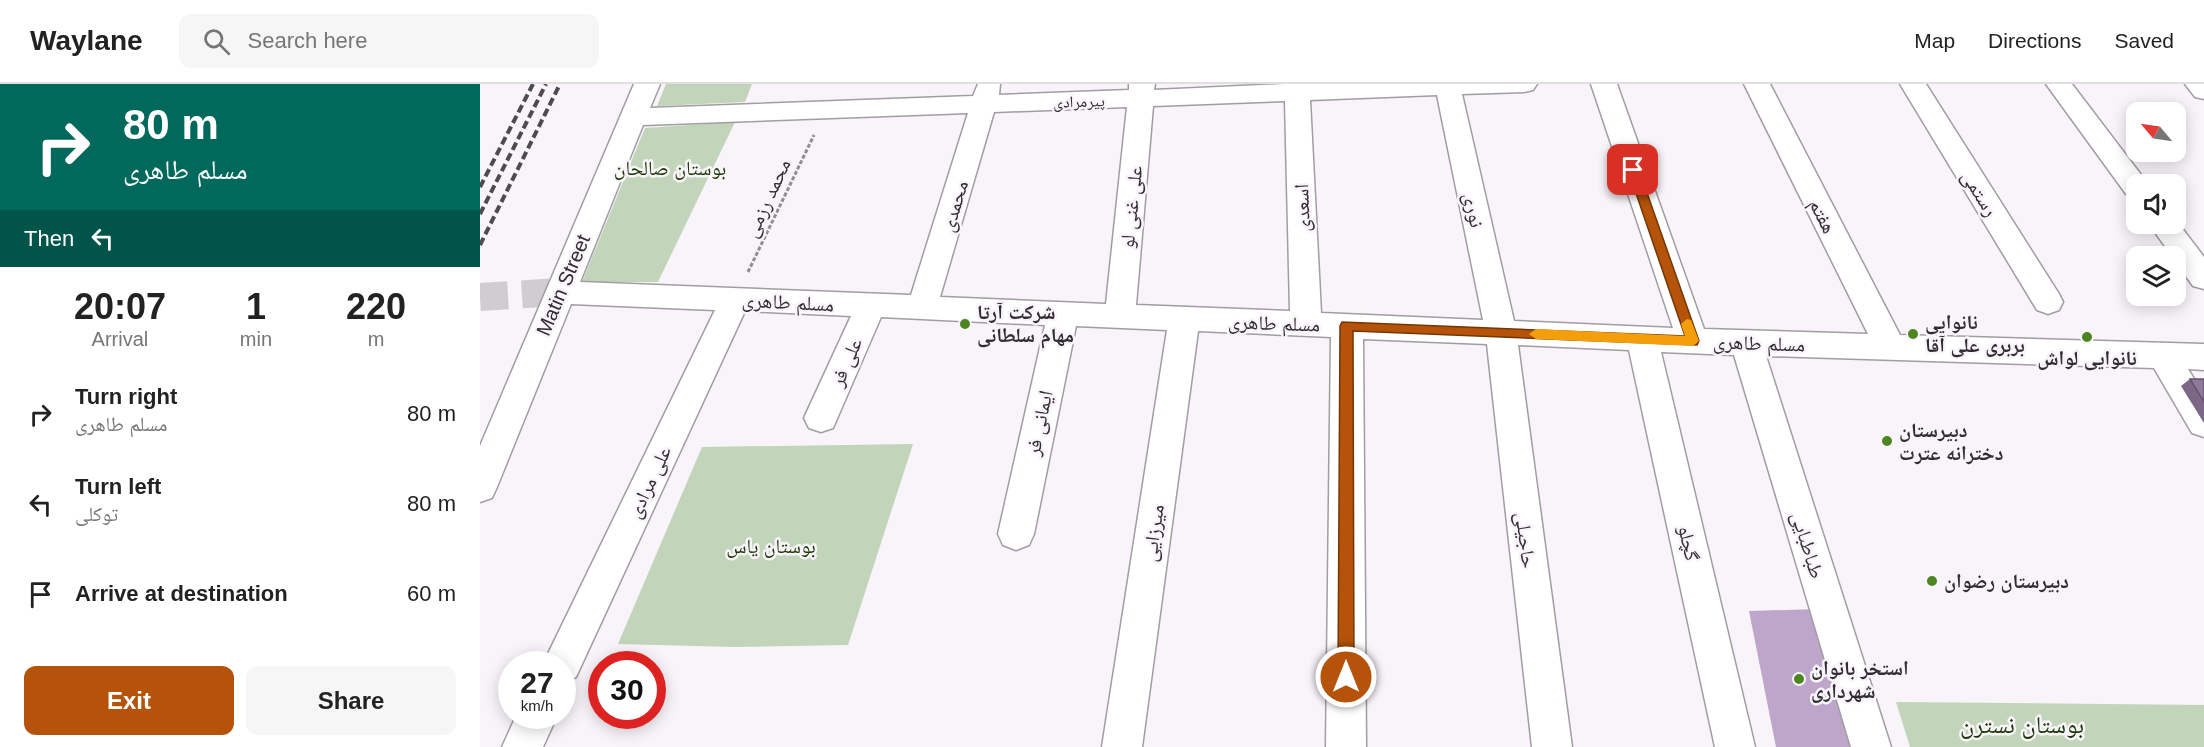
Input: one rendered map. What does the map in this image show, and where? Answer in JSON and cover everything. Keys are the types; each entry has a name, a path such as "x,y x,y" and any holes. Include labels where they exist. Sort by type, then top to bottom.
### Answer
{"street":[{"name":"Matin Street","path":"480,487 647,84"},
{"path":"825,110 834,84"},
{"name":"پیرمرادی","path":"633,117 825,110 987,94 1524,84"},
{"path":"1604,84 1693,341"},
{"name":"هفتم","path":"1757,84 1890,347"},
{"name":"رستمی","path":"1913,84 2048,302"},
{"path":"2059,84 2126,174"},
{"path":"2198,84 2204,91"},
{"name":"نوری","path":"1447,85 1501,333"},
{"name":"اسعدی","path":"1297,88 1306,324"},
{"name":"علی غنی لو","path":"1120,316 1142,91"},
{"name":"محمدی","path":"922,308 987,94"},
{"path":"2171,234 2204,278"},
{"name":"مسلم طاهری","path":"559,292 1642,339 2204,357"},
{"name":"علی مرادی","path":"568,651 735,300"},
{"name":"علی فر","path":"821,418 871,306"},
{"name":"ایمانی فر","path":"1016,534 1063,313"},
{"name":"میرزایی","path":"1122,747 1185,319"},
{"path":"1346,747 1347,326"},
{"name":"حاجیلی","path":"1501,333 1552,747"},
{"name":"گچلو","path":"1642,339 1735,747"},
{"name":"طباطبایی","path":"1746,343 1870,747"},
{"path":"2163,356 2204,423"},
{"path":"522,747 531,729"}],"path":[{"name":"محمد رزمی","path":"735,300 825,110"}],"green space":[{"path":"666,84 752,84 745,102 657,106"},
{"name":"بوستان صالحان","path":"735,122 658,282 582,282 645,128"},
{"name":"بوستان یاس","path":"913,444 848,645 735,647 618,644 702,447"},
{"name":"بوستان نسترن","path":"1896,702 2204,705 2204,747 1910,747"}],"shaded area":[{"name":"استخر بانوان شهرداری","path":"1818,609 1854,747 1776,747 1749,611"}],"building":[{"path":"2190,379 2204,379 2204,402"}],"tunnel":[{"path":"480,297 559,292"}],"railway":[{"path":"480,187 533,84"},
{"path":"480,214 546,84"},
{"path":"480,245 560,84"}],"slow traffic":[{"path":"1536,334 1693,341 1687,324"}],"place":[{"name":"شرکت آرتا مهام سلطانی","path":"965,324"},
{"name":"نانوایی بربری علی آقا","path":"1913,334"},
{"name":"نانوایی لواش","path":"2087,337"},
{"name":"دبیرستان دخترانه عترت","path":"1887,441"},
{"name":"دبیرستان رضوان","path":"1932,581"},
{"name":"استخر بانوان شهرداری","path":"1799,679"}],"route":[{"path":"1346,677 1347,326 1693,341 1633,170"}]}
